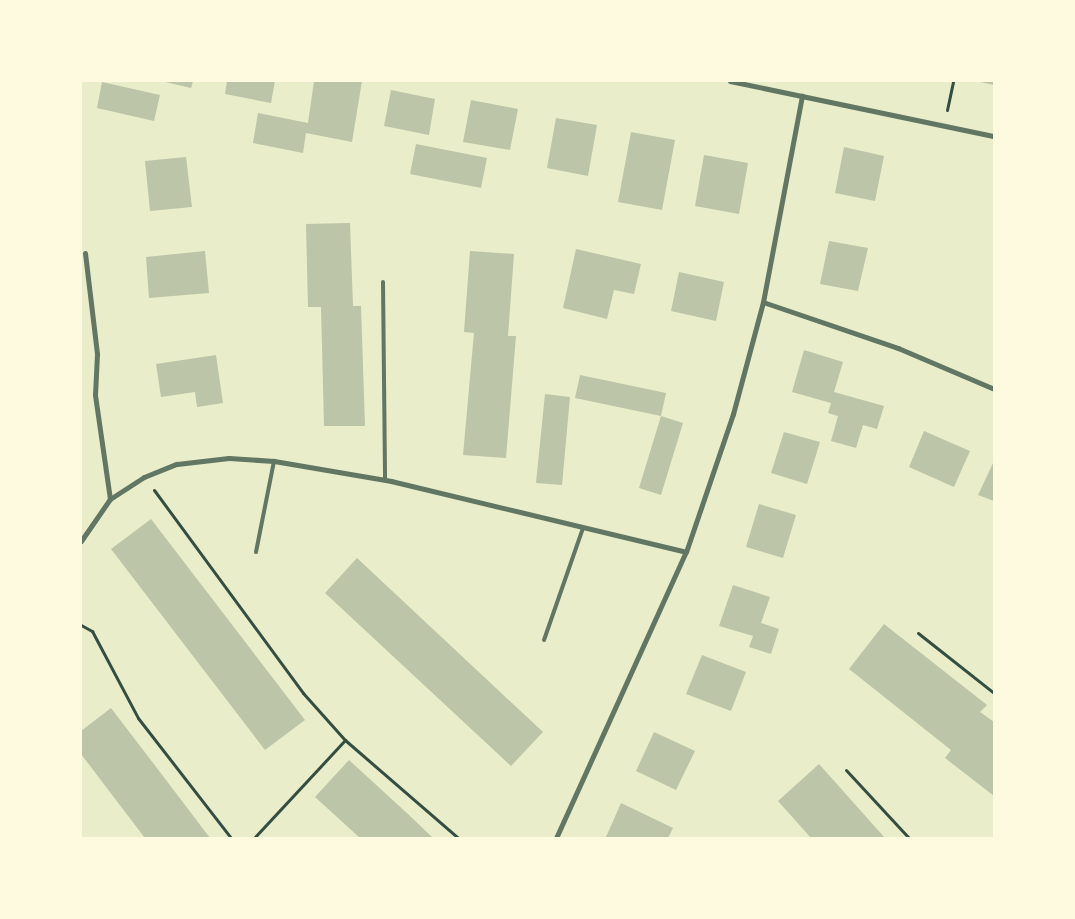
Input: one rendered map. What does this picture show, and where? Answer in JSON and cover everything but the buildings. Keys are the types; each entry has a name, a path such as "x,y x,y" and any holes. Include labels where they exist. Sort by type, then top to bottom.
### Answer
{"street":[{"path":"730,81 994,136"},
{"path":"556,838 686,552 733,414 763,302 802,96"},
{"path":"85,254 97,354 95,395 110,499"},
{"path":"763,302 898,348 994,389"},
{"path":"81,541 110,499 144,478 177,464 229,458 274,460 386,480 686,552"}],"lane":[{"path":"383,282 386,480"},
{"path":"256,552 274,460"},
{"path":"544,640 583,528"}],"path":[{"path":"944,126 953,81"},
{"path":"144,478 303,693 345,740 458,838"},
{"path":"81,625 92,631 138,718 231,838"},
{"path":"918,633 994,693"},
{"path":"254,838 345,740"},
{"path":"846,770 909,838"}]}
